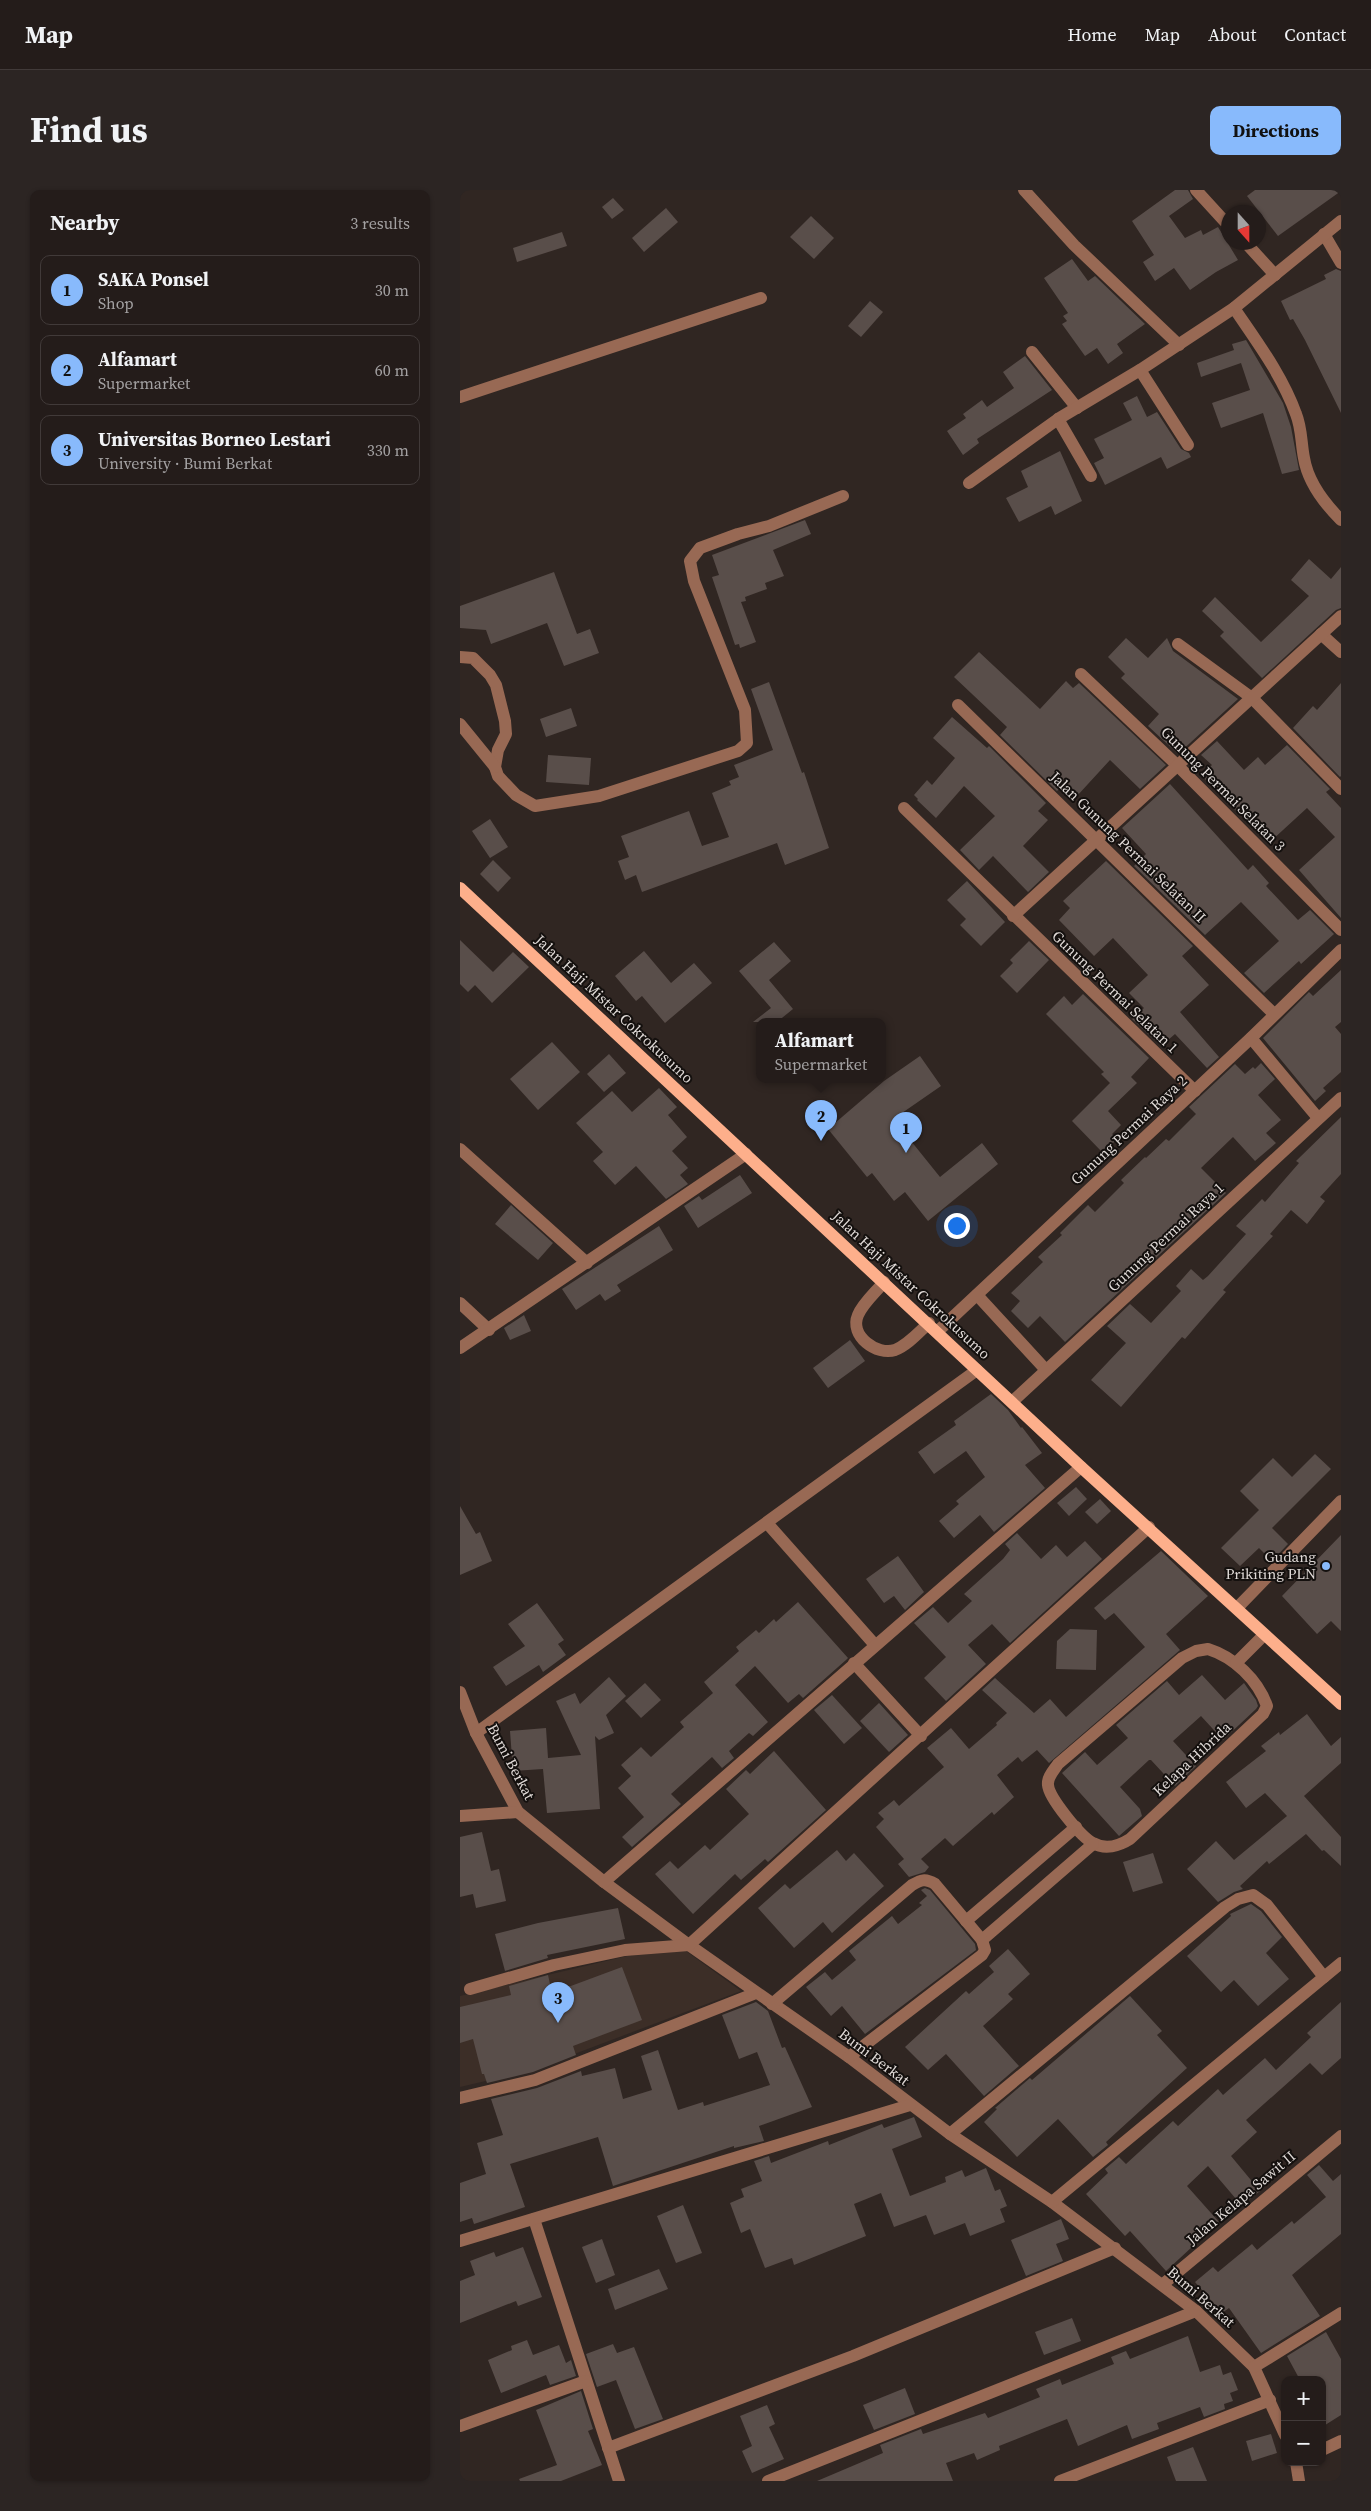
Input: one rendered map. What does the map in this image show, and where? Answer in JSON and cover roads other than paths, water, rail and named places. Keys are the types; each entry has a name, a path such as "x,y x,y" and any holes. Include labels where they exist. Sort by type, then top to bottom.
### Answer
{"main road":[{"name":"Jalan Haji Mistar Cokrokusumo","path":"460,888 977,1370 1013,1401 1081,1467 1341,1704"}],"street":[{"path":"1024,190 1074,245 1179,345"},
{"path":"1196,190 1221,217"},
{"path":"969,483 1058,420 1140,370 1234,308 1341,221"},
{"path":"1324,234 1341,263"},
{"path":"1252,250 1275,275"},
{"path":"460,397 761,298"},
{"path":"1234,308 1285,387 1303,438 1304,459 1311,480 1324,502 1341,520"},
{"path":"1032,352 1077,408"},
{"path":"1140,370 1188,445"},
{"path":"1058,420 1091,476"},
{"path":"460,724 495,767 498,776 516,795 535,806 599,796 738,751 748,742 746,710 694,581 690,561 700,548 738,534 769,526 843,496"},
{"path":"1013,916 1341,616"},
{"path":"1322,634 1341,652"},
{"path":"1178,644 1252,698 1341,788"},
{"path":"460,657 473,658 490,675 496,685 506,721 506,734 498,750 495,767"},
{"name":"Gunung Permai Selatan 3","path":"1081,674 1178,766 1341,930"},
{"name":"Jalan Gunung Permai Selatan II","path":"958,705 1274,1014"},
{"name":"Gunung Permai Selatan 1","path":"904,808 1195,1091"},
{"name":"Gunung Permai Raya 2","path":"884,1282 858,1314 856,1322 861,1337 870,1346 880,1351 893,1351 933,1327 976,1295 1195,1091 1341,950"},
{"path":"1251,1038 1318,1118"},
{"name":"Gunung Permai Raya 1","path":"1013,1401 1341,1098"},
{"path":"460,1149 587,1263"},
{"path":"460,1348 746,1154"},
{"path":"976,1295 1046,1370"},
{"path":"460,1303 489,1330"},
{"path":"476,1733 977,1370"},
{"path":"604,1882 1081,1467"},
{"path":"1237,1608 1341,1501"},
{"path":"767,1523 875,1645"},
{"path":"470,1989 554,1965 625,1950 689,1945 1149,1527"},
{"path":"982,1940 1093,1844 1076,1827 1054,1798 1048,1784 1050,1774 1058,1764 1182,1658 1196,1651 1208,1650 1222,1653 1236,1663 1264,1635"},
{"path":"854,1663 921,1736"},
{"name":"Kelapa Hibrida","path":"1093,1844 1112,1847 1130,1840 1263,1714 1267,1706 1264,1698 1236,1663"},
{"name":"Bumi Berkat","path":"460,1692 476,1733 518,1812 604,1882 689,1945 850,2057 950,2134 1052,2202 1196,2311 1254,2367 1281,2426"},
{"path":"460,1816 518,1812"},
{"path":"966,1921 1076,1827"},
{"path":"772,2004 921,1880 928,1880 934,1884 982,1940 985,1950 982,1955 850,2057"},
{"path":"950,2134 1225,1907 1238,1899 1253,1895 1268,1905 1324,1977"},
{"path":"1052,2202 1341,1963"},
{"path":"460,2098 535,2080 756,1993"},
{"path":"460,2241 910,2105"},
{"name":"Jalan Kelapa Sawit II","path":"1162,2285 1341,2136"},
{"path":"534,2219 619,2481"},
{"path":"608,2448 853,2356 1115,2248"},
{"path":"768,2481 1196,2311"},
{"path":"1254,2367 1341,2313"},
{"path":"460,2426 586,2381"},
{"path":"1060,2481 1270,2400"},
{"path":"1326,2448 1341,2440"},
{"path":"1297,2466 1299,2481"}],"place":[{"name":"Alfamart","path":"821,1141"},
{"name":"SAKA Ponsel","path":"906,1153"},
{"name":"Gudang Prikiting PLN","path":"1326,1566"},
{"name":"Universitas Borneo Lestari","path":"558,2023"}]}
